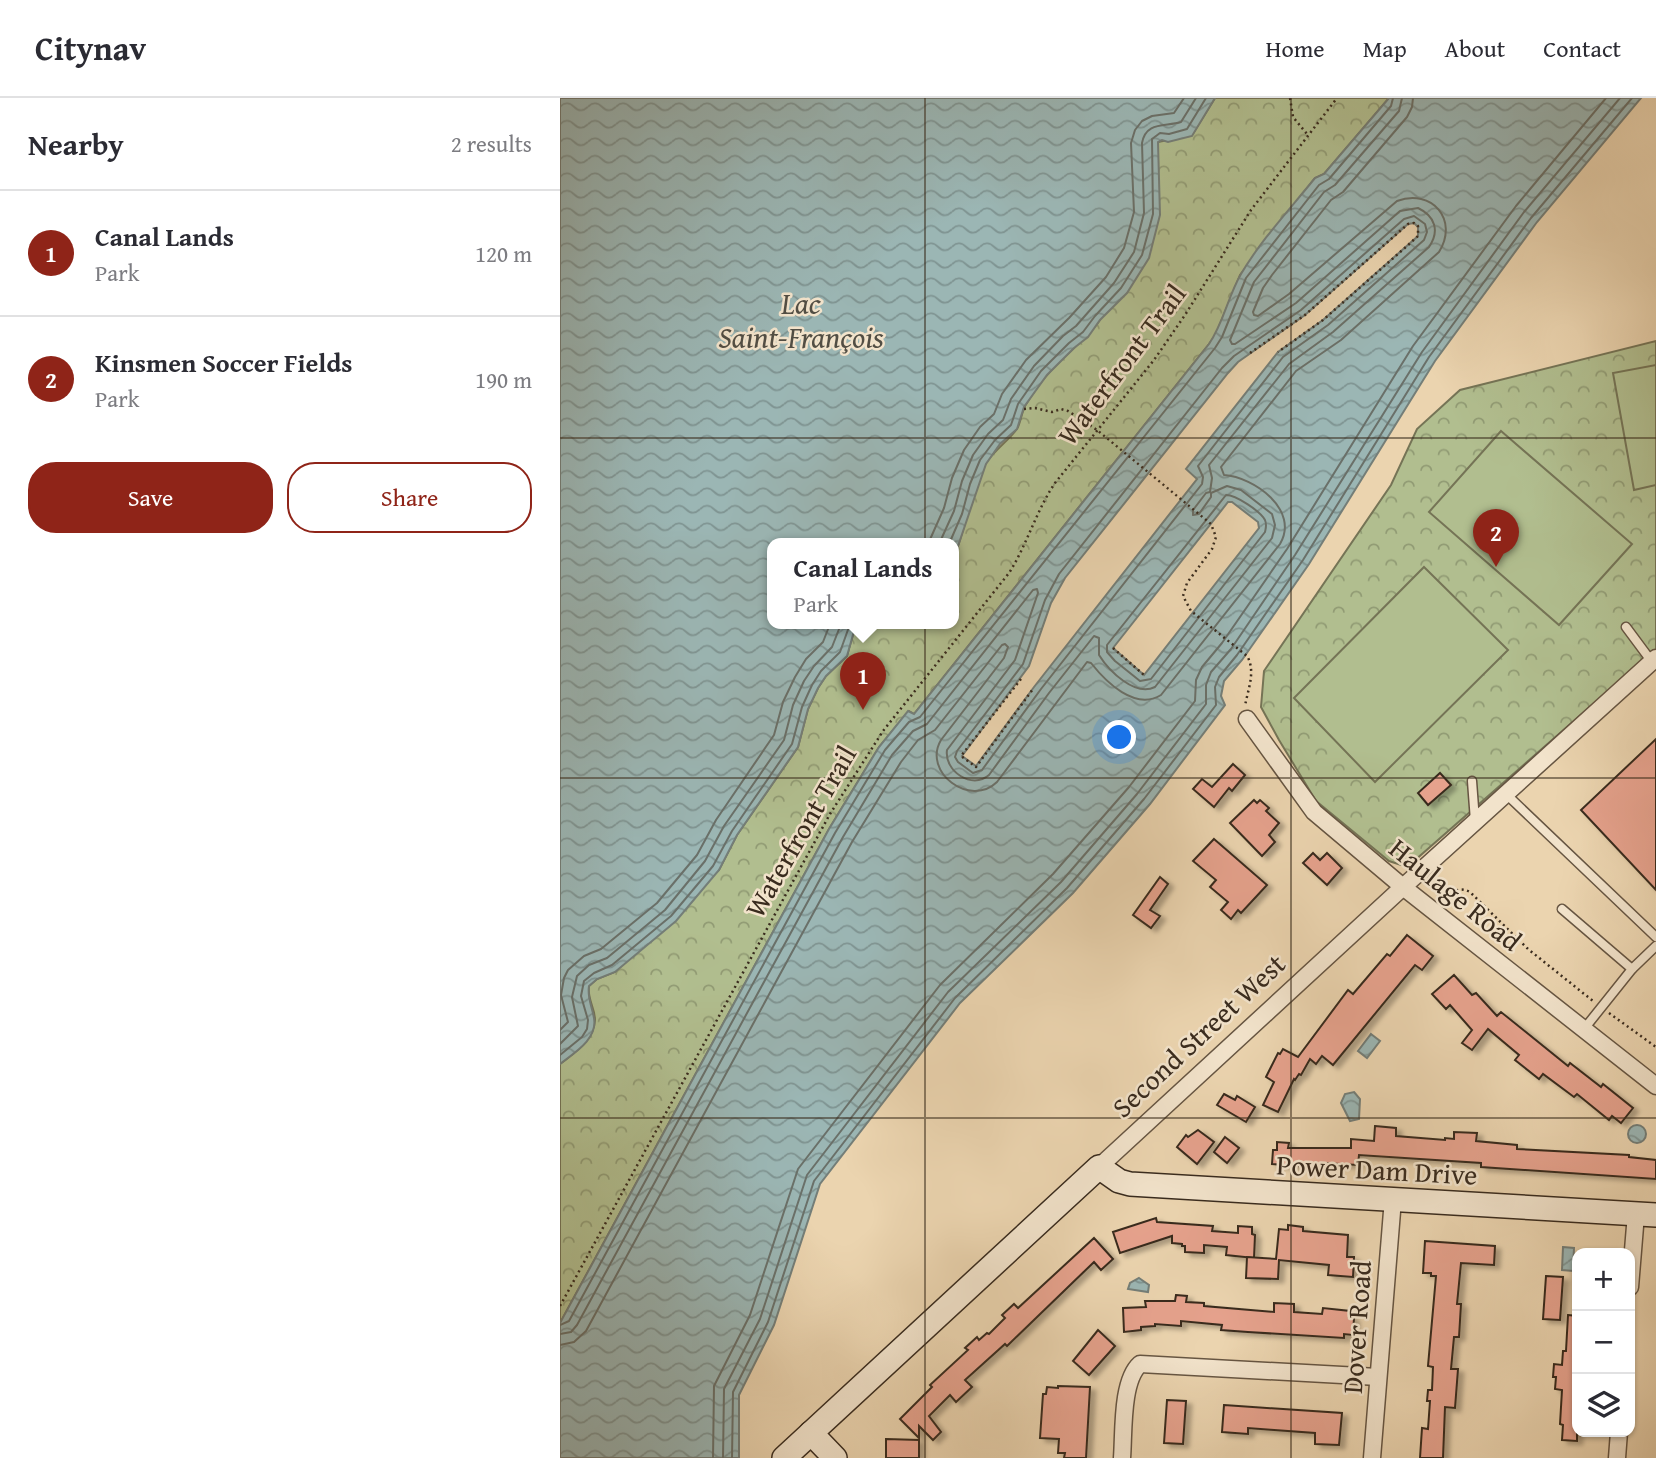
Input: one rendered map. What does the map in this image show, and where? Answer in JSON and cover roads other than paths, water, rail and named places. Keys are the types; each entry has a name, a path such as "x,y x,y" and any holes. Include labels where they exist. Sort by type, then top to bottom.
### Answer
{"main road":[{"name":"Power Dam Drive","path":"1099,1167 1119,1181 1130,1184 1646,1215"},
{"name":"Second Street West","path":"784,1458 1099,1167"},
{"path":"811,1433 835,1458"}],"street":[{"name":"Second Street West","path":"1099,1167 1654,660"},
{"name":"Haulage Road","path":"1247,719 1314,812 1403,887 1656,1086"},
{"name":"Dover Road","path":"1372,1458 1392,1199"},
{"path":"1635,1264 1646,1215"},
{"path":"1122,1458 1128,1384 1140,1364 1378,1377"},
{"path":"1617,1458 1619,1437"}],"lane":[{"path":"1626,627 1654,660"},
{"path":"1472,781 1475,821"},
{"path":"1506,794 1656,937"},
{"path":"1562,909 1632,969"},
{"path":"1584,1029 1632,969 1656,946"}],"water":[{"name":"Lac Saint-François","path":"560,98 1215,98 1192,136 1158,142 1160,215 1149,258 1127,293 1100,320 1088,337 1047,375 1024,407 1017,429 1000,444 986,464 959,543 959,538 767,538 767,629 855,629 847,656 826,676 818,688 808,709 798,747 737,835 719,870 676,921 615,972 597,979 589,986 594,1018 592,1032 584,1045 560,1064"},
{"path":"1389,98 1641,98 1537,222 1435,361 1309,564 1242,660 1224,681 1221,696 1225,705 1150,804 1073,893 960,1003 820,1184 774,1325 739,1395 739,1458 560,1458 560,1323 829,829 879,747 908,711 914,714 1209,344 1249,261 1315,178 1324,174","holes":["1414,223 1418,227 1418,236 1323,320 1278,352 1186,469 1197,479 1034,687 976,766 962,756 1029,666 1051,603 1065,578 1228,373 1238,362 1305,315 1408,224","1228,502 1232,502 1258,522 1259,528 1144,675 1113,648"]},
{"path":"1371,1034 1380,1041 1367,1058 1358,1051"},
{"path":"1354,1092 1360,1099 1359,1119 1350,1121 1341,1103 1345,1094"},
{"path":"1637,1125 1643,1128 1646,1134 1643,1140 1637,1143 1631,1140 1628,1134 1631,1128"},
{"path":"1563,1247 1574,1248 1572,1271 1562,1270"},
{"path":"1139,1278 1149,1285 1148,1292 1128,1289 1130,1283"}],"place":[{"name":"Kinsmen Soccer Fields","path":"1496,567"},
{"name":"Canal Lands","path":"863,710"}]}
